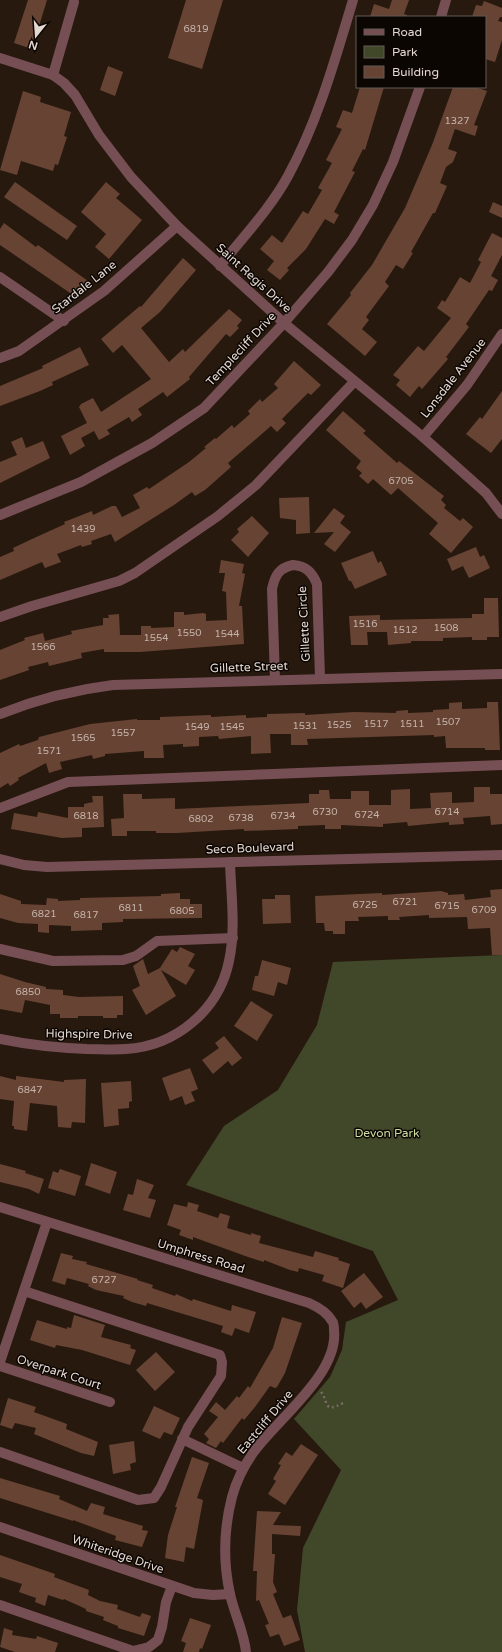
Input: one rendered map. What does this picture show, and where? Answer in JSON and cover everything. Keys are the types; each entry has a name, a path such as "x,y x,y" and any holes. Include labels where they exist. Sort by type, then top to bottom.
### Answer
{"street":[{"path":"218,264 268,205 287,177 309,132 325,90 353,0"},
{"path":"441,16 446,0"},
{"path":"53,75 74,2"},
{"name":"Saint Regis Drive","path":"0,58 53,75 74,95 99,135 131,177 177,226 284,322 354,382 423,437 486,492 502,514"},
{"name":"Templecliff Drive","path":"0,515 81,482 152,443 204,408 284,322 328,272 352,240 373,205 393,162 420,88"},
{"name":"Stardale Lane","path":"0,358 18,351 64,321 104,291 177,226"},
{"path":"0,277 64,321"},
{"name":"Lonsdale Avenue","path":"423,437 467,385 502,334"},
{"path":"0,617 32,606 119,581 135,573 218,516 256,485 354,382"},
{"name":"Gillette Circle","path":"275,679 272,589 274,578 279,571 293,565 308,569 314,576 317,584 320,678"},
{"name":"Gillette Street","path":"0,714 33,701 74,690 112,685 275,679 502,674"},
{"path":"0,808 68,782 502,765"},
{"name":"Seco Boulevard","path":"0,859 24,865 47,867 502,855"},
{"name":"Highspire Drive","path":"0,1039 57,1048 126,1049 145,1046 165,1040 181,1032 197,1018 211,1002 220,988 227,969 233,938 230,862"},
{"path":"0,948 53,961 123,960 136,956 157,942 233,938"},
{"name":"Umphress Road","path":"0,1207 309,1302 322,1309 333,1322 335,1337 331,1353 320,1376"},
{"path":"0,1362 47,1222"},
{"path":"0,1452 138,1500 154,1498 182,1439 221,1376 222,1362 220,1355 24,1291"},
{"name":"Overpark Court","path":"0,1366 110,1402"},
{"name":"Eastcliff Drive","path":"246,1652 243,1635 230,1594 225,1567 225,1536 232,1497 244,1468 268,1434 313,1386 320,1376"},
{"path":"182,1439 244,1468"},
{"name":"Whiteridge Drive","path":"0,1527 194,1593 213,1596 230,1594"},
{"path":"0,1605 133,1651 149,1647 158,1640 162,1627 166,1602 172,1586"}],"path":[{"path":"313,1386 323,1394 324,1402 330,1406 336,1407 343,1403"}],"green space":[{"name":"Devon Park","path":"502,955 502,1652 305,1652 297,1610 303,1548 341,1470 294,1419 330,1377 342,1350 346,1322 398,1300 373,1251 186,1185 224,1126 278,1090 317,1025 333,962"}],"building":[{"path":"28,0 47,0 32,49 14,43"},
{"path":"186,0 223,0 202,69 168,58"},
{"path":"392,0 409,0 404,14 407,16 370,16 374,4 389,9"},
{"path":"484,1 502,8 502,17 500,17 498,21 502,22 502,40 495,62 486,59 486,16 472,16 476,5 482,6"},
{"path":"108,66 123,72 115,96 100,90"},
{"path":"360,88 384,88 365,150 363,149 352,171 355,172 334,212 339,215 334,224 325,219 306,249 287,268 289,270 280,280 267,270 274,261 260,249 272,235 282,243 303,211 308,214 322,190 318,188 332,163 326,160 342,129 336,127 343,110 352,113"},
{"path":"453,88 478,88 487,91 474,125 478,126 475,136 455,129 448,149 457,152 453,162 446,167 440,183 447,186 435,213 433,213 411,252 413,253 403,269 396,265 385,282 389,286 366,317 369,320 362,329 377,342 365,356 327,324 351,295 350,293 372,265 405,208 432,145"},
{"path":"23,91 41,97 40,102 71,112 64,136 67,137 58,165 55,164 53,171 21,161 17,175 0,170"},
{"path":"15,182 77,226 67,240 4,197"},
{"path":"106,182 120,194 116,198 142,220 109,259 95,247 106,234 81,212"},
{"path":"493,202 502,206 502,218 489,212"},
{"path":"4,223 36,247 38,245 88,281 76,297 0,245 0,229"},
{"path":"492,233 502,238 502,255 491,276 498,280 492,291 489,290 466,324 469,327 446,357 448,359 422,389 419,386 410,397 396,385 400,380 393,375 418,346 424,351 451,318 437,308 442,300 445,302 460,277 470,283 481,262 478,260"},
{"path":"183,258 196,270 160,312 141,328 169,362 183,349 185,352 229,309 242,320 237,326 239,328 230,337 226,334 189,377 190,379 167,397 163,392 138,409 142,415 132,422 129,417 107,430 110,434 99,440 94,431 81,438 85,446 70,455 61,436 87,423 79,407 81,404 93,398 101,412 151,379 122,345 113,353 101,339 140,306 141,307"},
{"path":"80,347 89,365 52,382 53,385 40,391 0,406 0,386 43,368 42,366"},
{"path":"294,361 321,385 311,395 308,393 282,419 286,423 277,432 271,426 228,463 231,467 205,490 195,496 192,492 115,542 111,534 91,541 92,544 82,547 81,545 57,554 61,562 45,568 42,562 0,580 0,557 14,551 13,548 65,524 64,522 92,511 93,515 112,506 116,506 122,517 140,508 133,495 147,487 149,489 189,462 206,448 204,447 232,425 234,428 250,414 248,411 260,399 262,402 278,388 274,384"},
{"path":"502,391 502,439 491,453 466,434 480,417 482,419"},
{"path":"343,411 366,431 363,433 397,463 399,461 444,496 441,500 446,505 444,508 460,521 463,518 473,527 451,553 429,534 438,523 398,488 391,495 373,479 368,484 359,476 362,473 356,468 361,461 326,430"},
{"path":"22,437 26,448 43,441 50,458 0,483 0,462 17,455 11,442"},
{"path":"309,497 310,533 296,534 296,520 280,518 279,498"},
{"path":"334,508 345,516 340,523 351,532 335,552 324,544 334,532 314,533"},
{"path":"252,516 269,533 248,557 231,540 239,532 237,529"},
{"path":"476,547 480,557 484,555 490,568 469,578 463,566 452,571 447,559"},
{"path":"373,551 378,563 381,561 387,575 355,589 351,581 349,581 341,563"},
{"path":"221,560 244,564 242,573 245,574 239,606 242,606 244,644 140,652 104,652 104,649 81,653 82,658 49,666 48,662 28,667 29,670 0,680 0,650 25,640 24,638 43,633 45,641 72,634 71,631 103,625 103,618 109,618 108,615 119,614 120,635 141,635 141,626 151,626 151,628 174,627 174,612 184,612 184,615 203,613 206,614 206,621 227,620 226,592 222,591 225,573 219,573"},
{"path":"484,598 498,598 499,637 487,637 487,640 472,640 472,637 443,638 443,641 411,641 411,643 388,645 387,632 367,632 368,645 351,645 349,616 380,615 380,620 472,618 472,614 484,614"},
{"path":"462,702 462,709 487,708 487,702 498,702 500,750 485,750 485,748 446,748 445,736 434,737 434,735 307,739 308,745 291,745 291,734 270,734 271,753 251,754 251,736 219,739 218,736 199,737 199,746 183,747 183,744 163,745 164,758 144,758 144,751 105,754 105,756 93,759 92,755 60,762 62,769 49,773 46,763 18,778 19,780 10,786 8,783 0,788 0,753 19,744 20,746 38,740 39,737 90,724 137,719 160,720 160,717 211,715 211,717 246,715 246,718 267,717 267,714 305,713 305,715 354,712 396,713 396,711 408,710 408,713 433,712 433,710 449,709 449,703"},
{"path":"474,787 490,787 490,794 502,794 502,824 491,825 490,816 463,818 464,824 449,825 449,822 408,826 407,822 383,824 383,827 341,825 341,829 325,829 325,825 298,826 298,829 244,831 244,829 156,833 156,831 127,831 127,836 112,836 111,819 124,818 123,794 142,794 142,799 175,798 175,809 309,803 309,794 319,794 319,790 329,790 330,799 351,799 351,791 369,791 369,805 391,805 391,790 410,789 410,809 431,808 430,793 452,792 452,803 474,802"},
{"path":"92,796 103,796 104,827 82,828 82,837 62,838 11,829 14,813 37,817 38,812 68,818 68,807 84,807 84,804 93,802"},
{"path":"502,889 502,955 492,955 490,928 468,929 467,917 429,918 429,915 399,917 400,920 388,920 388,916 358,917 359,921 345,921 345,934 333,934 333,931 325,931 324,923 316,923 315,896 382,893 382,895 441,891 448,893 448,895 464,894 465,900 491,897 490,890"},
{"path":"180,893 180,899 190,899 190,904 202,904 202,918 123,919 123,922 102,923 102,930 71,931 71,926 49,925 49,933 38,932 38,924 18,923 0,918 0,894 21,901 21,904 46,905 47,898 58,899 58,901 80,900 80,898 161,896 161,894"},
{"path":"275,895 290,895 291,923 263,924 262,899 275,899"},
{"path":"180,947 195,954 188,966 195,970 186,985 161,970 176,996 146,1015 132,990 140,986 133,966 143,959 148,974 160,968 172,949 177,952"},
{"path":"262,960 291,968 287,985 278,982 274,996 252,990 255,976 258,976"},
{"path":"0,974 46,987 46,989 63,990 63,995 79,997 123,996 123,1015 117,1015 117,1018 103,1018 103,1016 78,1016 78,1018 60,1018 60,1014 50,1014 50,1005 25,1000 22,1013 0,1009"},
{"path":"251,1001 273,1015 257,1041 234,1026"},
{"path":"224,1036 242,1058 232,1066 228,1061 213,1074 202,1060 219,1048 215,1043"},
{"path":"190,1068 198,1089 191,1092 195,1101 185,1105 182,1096 170,1101 162,1078"},
{"path":"0,1076 16,1080 16,1076 64,1082 64,1080 86,1079 85,1123 72,1122 71,1128 58,1127 57,1106 30,1103 27,1131 14,1129 14,1126 12,1126 14,1101 0,1099"},
{"path":"131,1081 132,1101 129,1102 129,1108 118,1109 119,1125 104,1127 101,1083"},
{"path":"91,1163 117,1172 110,1194 85,1185"},
{"path":"0,1164 26,1171 25,1173 44,1179 39,1194 29,1189 0,1182"},
{"path":"60,1169 81,1176 75,1196 48,1188 53,1171 58,1173"},
{"path":"137,1179 154,1185 148,1198 156,1200 150,1218 123,1210 128,1194 133,1195"},
{"path":"188,1202 199,1205 197,1211 218,1218 220,1213 230,1216 227,1228 251,1235 251,1233 261,1236 259,1243 313,1257 315,1251 339,1258 338,1260 350,1264 343,1288 322,1281 324,1275 299,1268 298,1272 290,1270 264,1260 264,1262 248,1257 193,1237 193,1240 179,1235 181,1230 167,1225 174,1204 187,1207"},
{"path":"61,1253 73,1256 72,1259 87,1262 86,1264 138,1279 137,1280 153,1285 152,1288 175,1296 176,1294 192,1301 193,1299 231,1311 232,1305 256,1312 249,1333 235,1328 232,1336 221,1332 223,1326 147,1303 146,1306 132,1302 123,1298 124,1296 96,1290 88,1286 89,1284 67,1278 65,1285 52,1281"},
{"path":"364,1273 383,1297 366,1309 361,1302 354,1308 341,1291"},
{"path":"74,1315 105,1325 101,1337 131,1345 130,1348 136,1350 130,1365 82,1350 56,1345 55,1348 30,1340 37,1320 67,1329 67,1327 71,1328"},
{"path":"282,1317 302,1323 285,1373 277,1387 275,1388 270,1386 255,1407 244,1420 242,1418 223,1443 221,1441 216,1448 206,1443 209,1439 204,1434 218,1417 209,1411 216,1402 225,1410 237,1396 239,1398 248,1386 250,1388 273,1348"},
{"path":"156,1352 175,1372 155,1391 136,1370"},
{"path":"8,1398 36,1407 34,1412 67,1424 66,1429 98,1442 94,1456 81,1453 34,1434 36,1428 15,1423 12,1429 0,1425"},
{"path":"154,1406 180,1418 172,1435 164,1432 160,1439 142,1431"},
{"path":"134,1441 136,1462 130,1464 131,1470 113,1474 109,1445"},
{"path":"301,1444 318,1455 285,1505 268,1494 276,1481 273,1479 281,1465 278,1464 286,1452 292,1456"},
{"path":"192,1457 209,1463 197,1498 203,1500 194,1549 186,1547 184,1562 165,1558 168,1535 177,1507 175,1507"},
{"path":"0,1478 60,1496 59,1499 87,1511 91,1503 105,1507 103,1514 143,1526 142,1530 148,1531 142,1547 115,1540 116,1536 73,1520 0,1498"},
{"path":"257,1511 281,1512 273,1525 301,1526 300,1536 272,1534 272,1554 275,1554 273,1582 277,1592 273,1594 283,1618 291,1615 300,1640 284,1646 279,1634 270,1637 265,1625 269,1624 259,1600 256,1601 257,1571 253,1571"},
{"path":"0,1555 55,1574 54,1577 89,1590 88,1595 100,1601 118,1605 117,1609 140,1617 142,1613 151,1616 144,1636 118,1628 118,1626 103,1620 104,1617 86,1611 86,1609 64,1599 63,1600 48,1595 45,1606 35,1602 36,1598 19,1592 22,1584 0,1577"},
{"path":"190,1618 211,1625 202,1649 200,1648 199,1652 183,1652 186,1643 181,1641"},
{"path":"4,1628 13,1631 12,1635 36,1639 37,1636 58,1643 55,1652 15,1652 0,1647"}]}
